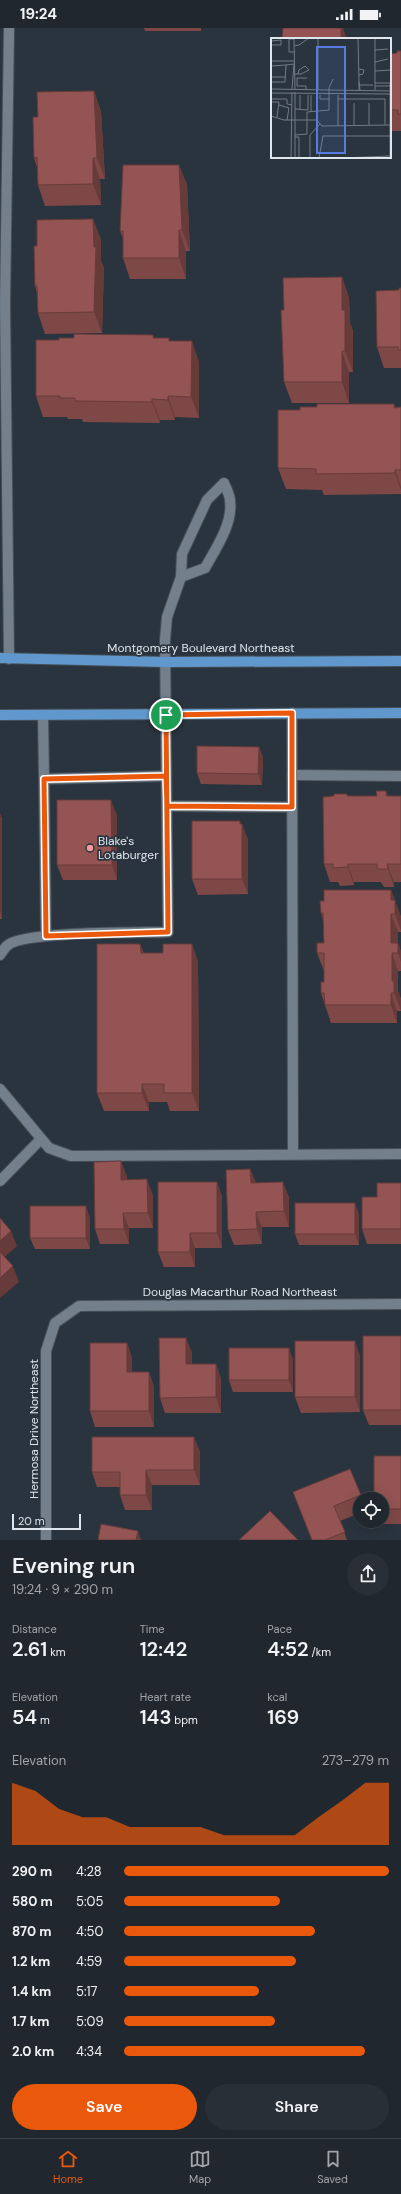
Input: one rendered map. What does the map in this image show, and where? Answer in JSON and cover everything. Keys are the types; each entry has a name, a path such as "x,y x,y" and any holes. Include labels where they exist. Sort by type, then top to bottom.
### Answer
{"main road":[{"name":"Montgomery Boulevard Northeast","path":"4,658 166,662 401,661"},
{"path":"0,715 401,713"}],"street":[{"path":"4,658 2,306 9,28"},
{"path":"0,955 8,945 20,940 46,936 168,932 166,776 167,617 181,577 182,554 207,500 224,483 230,500 230,517 221,537 206,568 181,577"},
{"path":"292,713 293,1154"},
{"path":"43,715 46,936"},
{"path":"292,775 401,776"},
{"path":"44,779 166,776"},
{"path":"167,806 292,807"},
{"path":"0,1089 49,1148 71,1156 401,1154"},
{"path":"0,1181 41,1139"},
{"name":"Douglas Macarthur Road Northeast","path":"79,1306 401,1304"},
{"name":"Hermosa Drive Northeast","path":"46,1540 46,1351 55,1323 79,1306"}],"building":[{"path":"283,28 341,28 341,38 282,38"},
{"path":"397,51 401,51 401,114 398,114 398,110 391,110 391,54 397,53"},
{"path":"94,91 97,158 93,158 93,184 38,185 37,157 34,158 33,117 38,117 37,92"},
{"path":"123,165 179,165 182,230 179,230 179,258 123,258 123,231 120,231"},
{"path":"93,219 94,247 96,247 94,312 38,313 37,286 35,286 34,246 37,246 37,220"},
{"path":"342,277 342,310 345,310 345,351 342,351 342,382 284,382 281,310 284,310 283,278"},
{"path":"399,288 401,288 401,350 398,350 398,347 377,347 376,291 399,290"},
{"path":"74,334 153,335 153,338 169,338 169,341 192,341 191,397 168,396 168,400 152,399 152,402 75,401 75,398 60,398 60,396 36,396 36,340 59,340 59,338 74,338"},
{"path":"317,404 394,404 394,408 401,407 401,470 395,470 395,473 316,474 316,469 278,468 278,410 300,410 300,407 317,407"},
{"path":"197,746 259,747 258,774 197,773"},
{"path":"376,791 386,791 386,796 401,796 401,864 387,864 388,869 377,869 377,864 348,864 348,867 333,868 333,864 324,864 323,797 334,796 334,794 347,794 347,796 377,796"},
{"name":"Blake's Lotaburger","path":"57,800 111,800 112,865 57,865"},
{"path":"192,821 240,821 240,824 242,824 242,879 192,879"},
{"path":"324,890 391,890 391,900 395,900 395,914 391,914 391,943 398,943 398,953 392,953 392,981 394,981 394,993 391,993 391,1005 325,1005 324,993 321,993 321,982 324,982 324,953 317,953 317,943 324,943 323,913 321,913 320,901 324,901"},
{"path":"97,944 140,944 141,953 163,953 163,944 192,944 192,1093 164,1093 164,1084 142,1084 142,1093 97,1093"},
{"path":"121,1161 121,1180 147,1179 148,1213 123,1213 124,1229 95,1229 94,1162"},
{"path":"250,1169 251,1183 283,1182 284,1211 256,1212 257,1229 228,1230 226,1170"},
{"path":"158,1182 217,1182 217,1233 190,1233 190,1252 158,1252"},
{"path":"377,1183 401,1183 401,1229 362,1229 362,1197 377,1197"},
{"path":"295,1203 355,1203 355,1234 295,1234"},
{"path":"30,1206 86,1206 86,1238 30,1238"},
{"path":"0,1218 11,1231 0,1241"},
{"path":"0,1252 13,1266 0,1278"},
{"path":"363,1336 401,1336 401,1410 363,1410"},
{"path":"159,1338 186,1338 186,1364 216,1364 216,1397 160,1398"},
{"path":"295,1341 355,1341 355,1397 295,1397"},
{"path":"90,1343 127,1343 127,1372 149,1372 149,1411 90,1411"},
{"path":"229,1348 289,1348 289,1380 229,1380"},
{"path":"92,1437 194,1437 194,1470 146,1470 146,1495 120,1495 120,1472 92,1472"},
{"path":"374,1456 401,1456 401,1509 389,1509 389,1492 374,1492"},
{"path":"350,1469 360,1492 353,1492 353,1498 334,1506 345,1532 325,1540 312,1540 293,1492"},
{"path":"270,1511 298,1540 239,1540"},
{"path":"101,1524 138,1531 136,1540 98,1540"}],"place":[{"name":"Blake's Lotaburger","path":"90,848"}],"route":[{"path":"166,715 166,776 168,932 46,936 44,779 166,776 167,806 292,807 292,713 166,715"}]}
